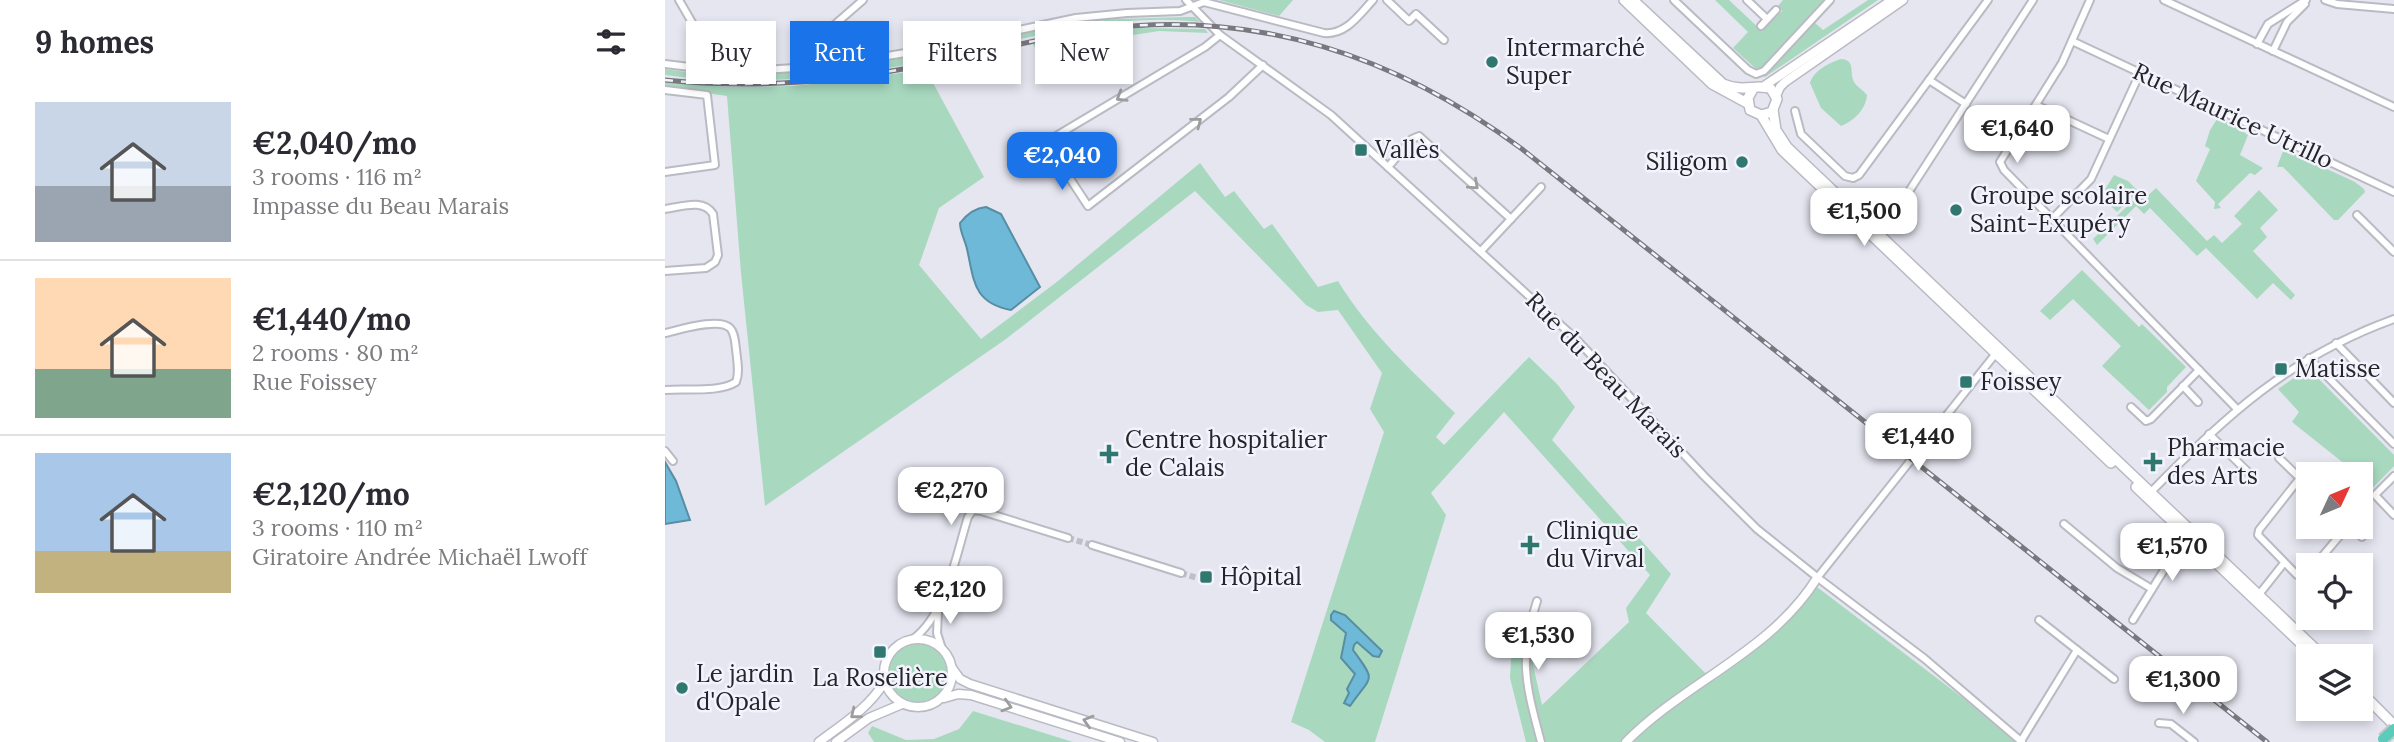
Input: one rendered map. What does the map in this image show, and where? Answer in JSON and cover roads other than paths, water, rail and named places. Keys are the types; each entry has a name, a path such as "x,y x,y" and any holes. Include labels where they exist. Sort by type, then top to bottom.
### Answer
{"highway":[{"path":"2383,740 2394,729"}],"main road":[{"path":"1624,0 1714,86 1747,103 1752,111 1761,115 1782,150 2149,494 2302,644"},
{"path":"1633,0 1723,84 1753,89 1764,86 1773,90 1777,104 1773,110 1761,115"},
{"path":"1747,103 1753,89"},
{"path":"1773,110 1774,125 1783,142 1878,238"},
{"path":"2257,598 2309,644"},
{"path":"2373,705 2394,729"},
{"path":"2373,711 2394,729"}],"street":[{"path":"679,0 691,21"},
{"path":"839,21 863,0"},
{"name":"Rue du Beau Marais","path":"1186,0 1220,35 1325,109 1481,251 1585,348 1735,508 1817,578 1924,659 2022,742"},
{"path":"889,57 1086,16 1180,11 1204,2 1324,33 1335,33 1347,27 1373,0"},
{"path":"1387,0 1409,21 1416,14 1444,40"},
{"path":"1674,0 1748,70 1756,74 1764,71 1831,0"},
{"path":"1747,0 1767,19"},
{"path":"1764,86 1892,0"},
{"path":"1776,96 1785,82 1903,0"},
{"path":"1795,111 1801,134 1846,176 1855,178 1988,0"},
{"path":"1878,238 2033,0"},
{"path":"2090,0 2072,41 2036,105 2001,159 2001,165 2237,409"},
{"path":"2164,0 2178,3 2257,44 2394,107"},
{"path":"2257,44 2268,24 2308,0"},
{"path":"2273,51 2291,17 2308,0"},
{"path":"2325,0 2337,4 2394,9"},
{"path":"2351,0 2363,6"},
{"path":"1761,26 1776,10"},
{"path":"1220,35 1205,47 1046,142 1088,206 1229,97 1263,65"},
{"name":"Rue Maurice Utrillo","path":"2072,41 2394,192"},
{"path":"665,64 686,67"},
{"path":"2052,219 2088,184 2140,73"},
{"path":"1929,80 1966,104"},
{"path":"665,90 708,95 715,165 665,172"},
{"path":"2036,105 2109,139"},
{"path":"1388,167 1412,139 1419,136 1511,219"},
{"path":"1481,251 1541,187"},
{"path":"665,209 700,204 709,208 713,214 717,255 715,262 709,267 665,271"},
{"path":"2357,215 2394,252"},
{"path":"2149,494 2209,434 2269,384 2336,343 2394,319"},
{"path":"665,332 726,325 734,335 738,375 736,382 731,385 697,390 665,390"},
{"path":"2336,343 2394,403"},
{"path":"1626,742 1662,711 1753,646 1784,617 1998,351"},
{"path":"2309,358 2394,444"},
{"path":"2130,407 2146,421 2151,419 2199,370"},
{"path":"2183,386 2198,401"},
{"path":"2209,434 2250,474"},
{"path":"665,451 673,461"},
{"path":"2279,458 2296,474"},
{"path":"2394,476 2375,495 2394,515"},
{"path":"2296,483 2259,530 2259,538 2296,573"},
{"path":"942,649 937,629 940,605 968,517 973,510 981,510 1068,538"},
{"path":"2064,524 2117,568 2152,589"},
{"path":"2133,620 2170,560 2193,537"},
{"path":"2326,553 2338,539"},
{"path":"1092,545 1181,573"},
{"path":"2257,598 2284,563"},
{"path":"1537,601 1527,635 1524,665 1528,693 1541,742"},
{"path":"940,605 929,624 913,639 900,644 890,653 885,665 885,681 890,693 902,704 923,708 958,694 971,695 1120,742"},
{"path":"2039,620 2114,679"},
{"path":"913,639 927,640 949,657 952,668 951,685 941,699"},
{"path":"2022,742 2077,650"},
{"path":"952,668 960,678 970,684 1153,742"},
{"path":"819,742 861,710 885,681"},
{"path":"836,742 869,718 902,704"},
{"path":"2159,723 2171,724 2194,742"}],"water":[{"path":"986,207 1001,214 1040,287 1011,310 989,302 977,288 961,230 960,223 965,217"},
{"path":"665,462 676,481 690,520 665,524"},
{"path":"1334,611 1345,615 1382,651 1379,657 1373,656 1357,642 1354,645 1353,650 1366,668 1369,678 1350,706 1344,703 1349,693 1347,689 1355,674 1341,658 1346,633 1331,620"}],"tunnel":[{"path":"1068,538 1092,545"},
{"path":"1181,573 1197,578"}],"railway":[{"path":"665,80 764,84 830,79 950,60 1078,32 1158,25 1215,26 1270,34 1323,47 1375,65 1425,88 1474,116 1522,149 2267,742"}],"place":[{"name":"Intermarché Super","path":"1492,62"},
{"name":"Vallès","path":"1361,150"},
{"name":"Siligom","path":"1742,162"},
{"name":"Groupe scolaire Saint-Exupéry","path":"1956,210"},
{"name":"Matisse","path":"2281,369"},
{"name":"Foissey","path":"1966,382"},
{"name":"Centre hospitalier de Calais","path":"1109,454"},
{"name":"Pharmacie des Arts","path":"2153,462"},
{"name":"Clinique du Virval","path":"1530,545"},
{"name":"Hôpital","path":"1206,577"},
{"name":"La Roselière","path":"880,652"},
{"name":"Le jardin d'Opale","path":"682,688"}]}
